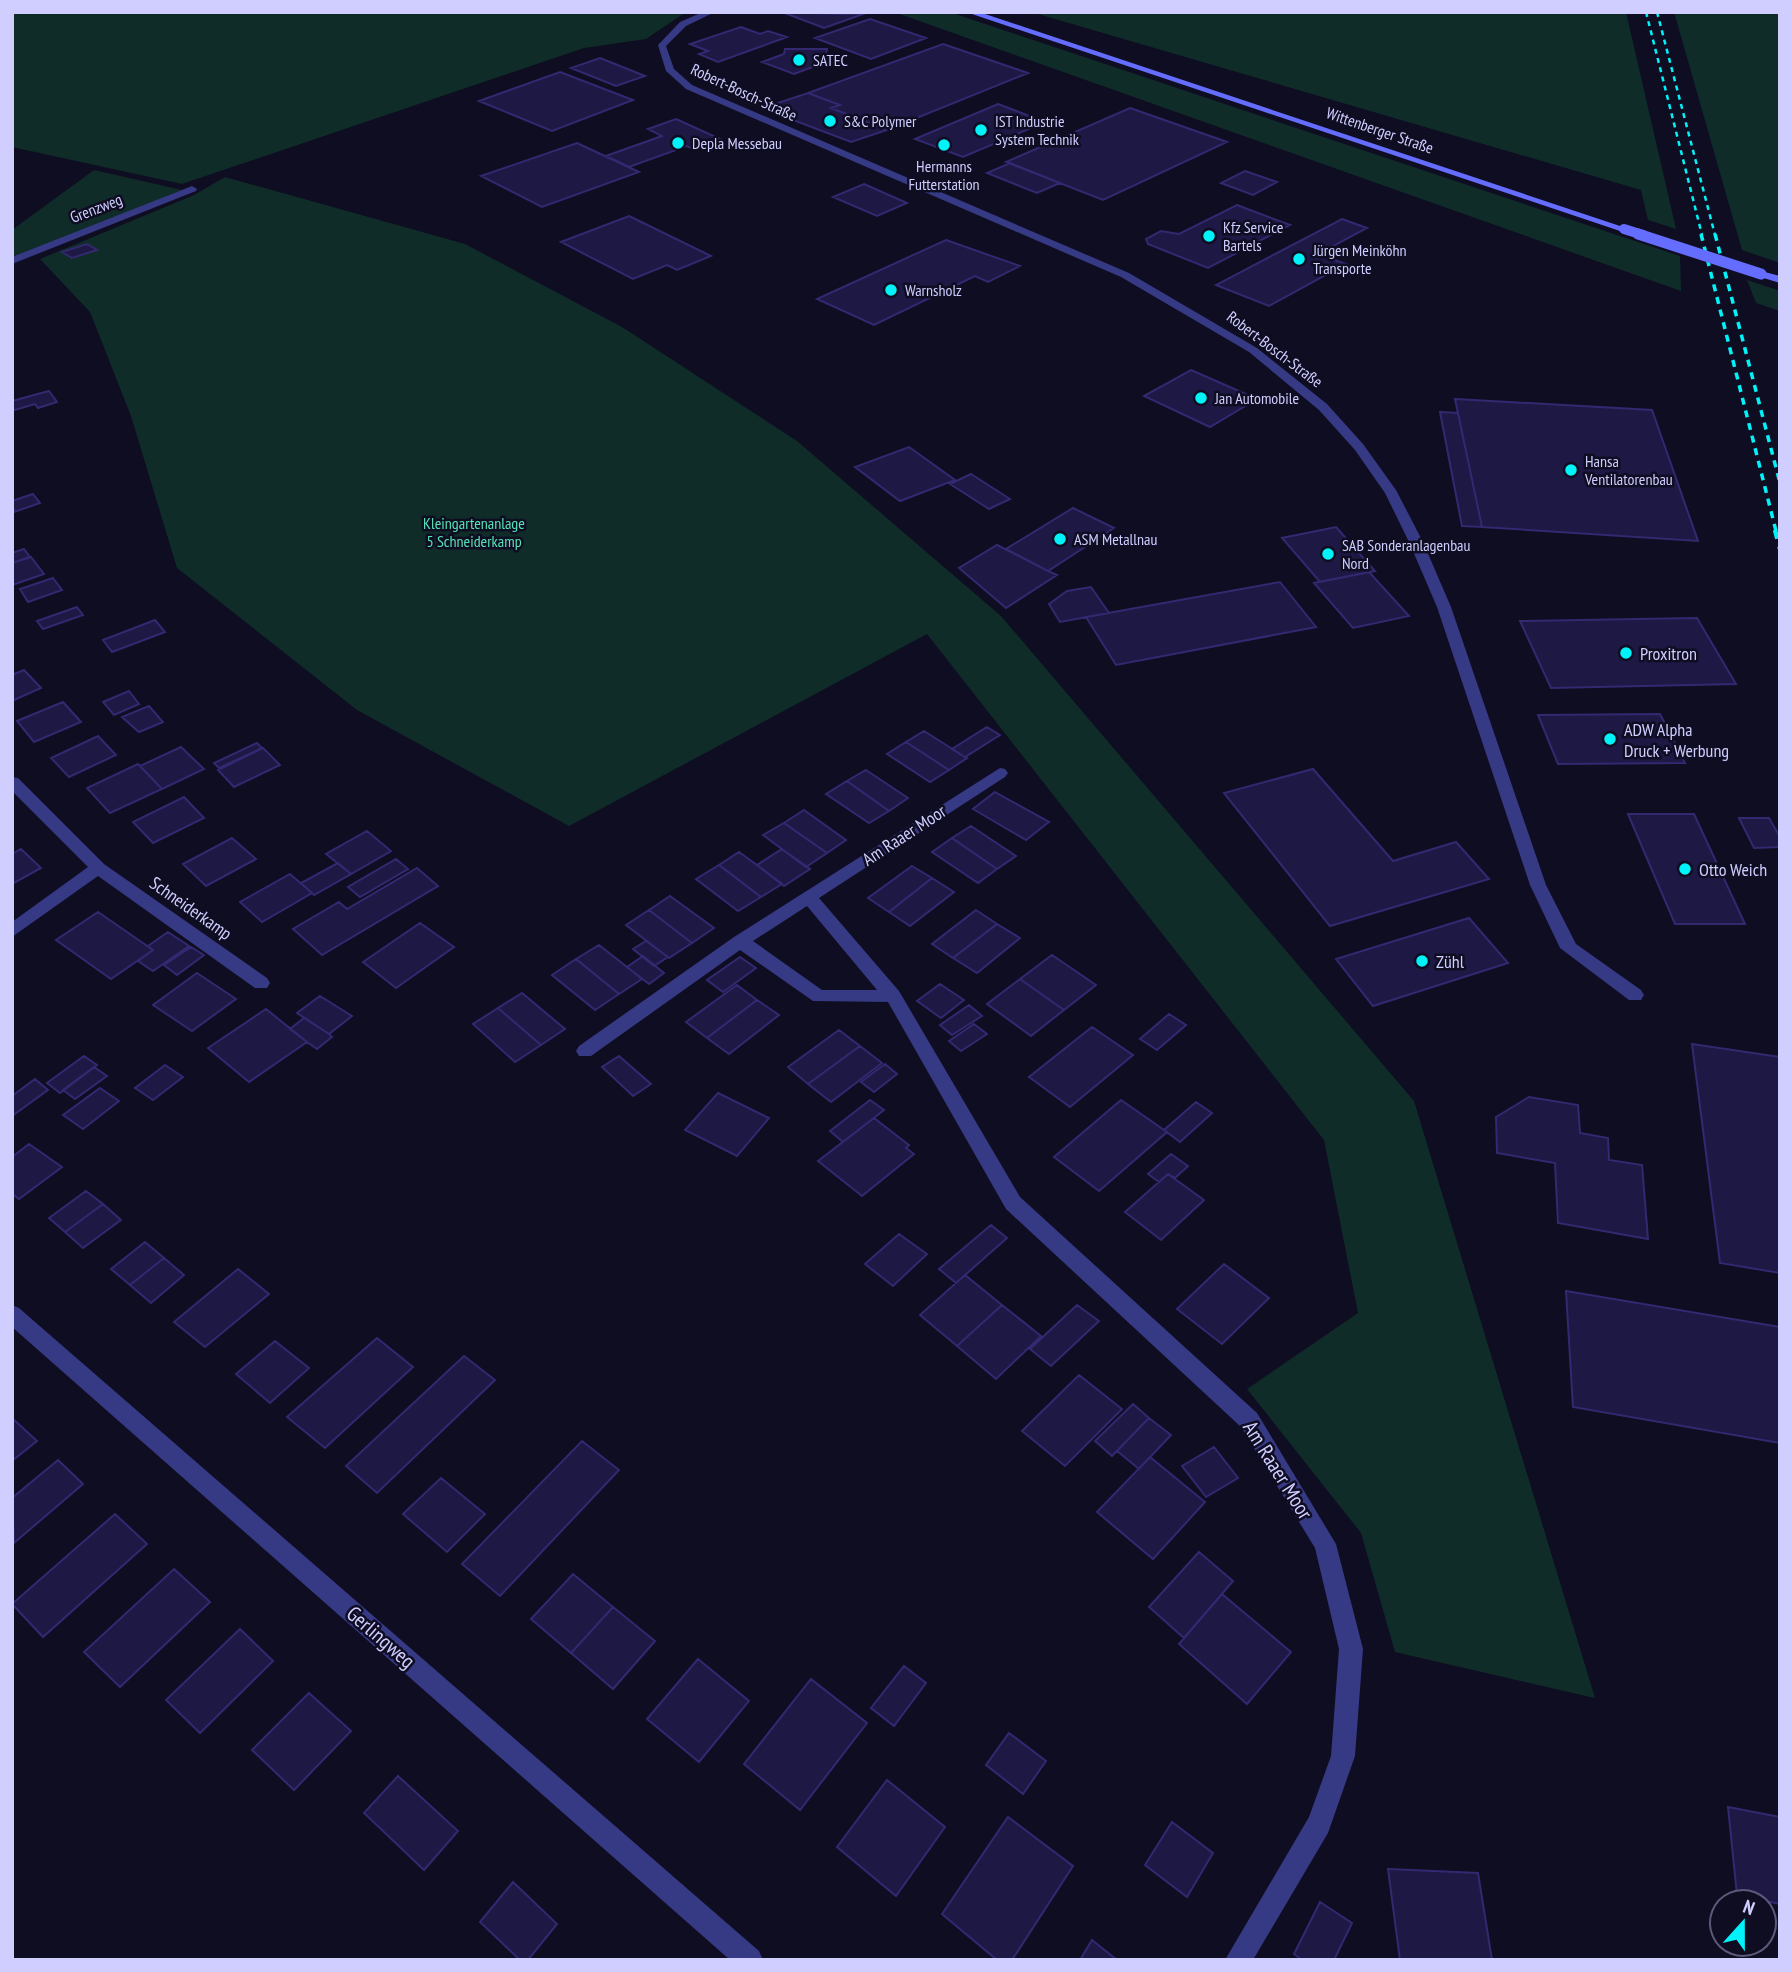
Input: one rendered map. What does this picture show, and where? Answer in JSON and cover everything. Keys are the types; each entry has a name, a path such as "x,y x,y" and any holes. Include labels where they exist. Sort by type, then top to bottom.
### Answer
{"main road":[{"name":"Wittenberger Straße","path":"970,12 1780,280"}],"street":[{"name":"Robert-Bosch-Straße","path":"711,12 683,24 662,45 666,68 677,80 718,102 1060,246 1165,296 1253,351 1323,407 1359,447 1391,493 1416,542 1444,607 1538,885 1569,948 1635,995"},
{"name":"Grenzweg","path":"12,261 192,188"},
{"name":"Am Raaer Moor","path":"585,1051 740,941 1000,774"},
{"name":"Schneiderkamp","path":"12,782 98,868 261,983"},
{"path":"12,931 98,868"},
{"name":"Am Raaer Moor","path":"809,897 893,996 1013,1203 1249,1420 1325,1544 1351,1648 1343,1756 1318,1824 1238,1960"},
{"path":"740,941 819,996 893,996"},
{"name":"Gerlingweg","path":"12,1314 750,1960"}],"green space":[{"path":"12,12 686,12 646,39 584,48 182,184 12,147"},
{"path":"894,12 949,12 1680,256 1681,291"},
{"path":"1031,12 1626,12 1676,229 1648,220 1641,190"},
{"path":"1674,12 1780,12 1780,263 1742,250"},
{"path":"94,170 182,190 12,260 12,230"},
{"name":"Kleingartenanlage 5 Schneiderkamp","path":"225,177 465,244 622,327 797,441 1001,616 1414,1101 1595,1698 1395,1652 1361,1533 1247,1389 1358,1313 1324,1140 927,634 569,826 357,710 177,568 131,416 90,312 40,259 194,195"},
{"path":"1747,280 1780,291 1780,311 1756,303"}],"building":[{"path":"782,12 845,14 866,13 824,28"},
{"path":"870,19 926,38 871,59 815,38"},
{"path":"741,27 760,34 768,31 787,37 718,62 699,54 708,51 690,44"},
{"path":"943,44 1028,73 887,130 831,108 840,105 808,93"},
{"name":"SATEC","path":"785,49 827,49 826,54 837,58 794,74 762,62 784,54"},
{"path":"600,58 645,76 616,86 571,68"},
{"path":"560,72 633,100 552,131 479,101"},
{"name":"S&C Polymer","path":"808,93 840,105 831,108 887,130 851,142 772,112 772,105"},
{"name":"IST Industrie System Technik","path":"998,104 1045,122 963,157 915,139"},
{"path":"1130,108 1227,142 1103,200 1006,162"},
{"name":"Depla Messebau","path":"676,119 720,139 693,149 687,146 629,167 606,156 662,136 648,129"},
{"path":"577,143 639,172 542,207 481,176"},
{"path":"1010,163 1060,183 1037,193 987,173"},
{"path":"1245,171 1277,182 1253,195 1221,183"},
{"path":"864,184 907,203 877,216 833,197"},
{"name":"Kfz Service Bartels","path":"1237,205 1290,225 1208,268 1148,244 1146,239 1161,231 1179,234"},
{"path":"629,216 711,256 677,270 667,265 633,279 561,242"},
{"name":"Jürgen Meinköhn Transporte","path":"1342,219 1367,228 1318,254 1346,264 1269,306 1216,285"},
{"name":"Warnsholz","path":"946,240 1020,266 988,282 975,276 874,325 817,299"},
{"path":"87,244 97,250 72,258 62,252"},
{"name":"Jan Automobile","path":"1191,370 1257,399 1210,427 1144,396"},
{"path":"49,391 57,402 38,408 35,404 15,410 12,408 12,401"},
{"name":"Hansa Ventilatorenbau","path":"1455,399 1652,410 1698,541 1482,527"},
{"path":"1440,412 1458,413 1482,527 1462,526"},
{"path":"909,447 955,480 900,501 855,467"},
{"path":"971,474 1010,499 989,509 950,484"},
{"path":"33,494 40,503 14,512 12,501"},
{"name":"ASM Metallnau","path":"1073,508 1114,528 1048,571 1006,549"},
{"name":"SAB Sonderanlagenbau Nord","path":"1336,527 1375,571 1320,582 1282,538"},
{"path":"997,545 1057,575 1006,608 959,568"},
{"path":"24,549 30,557 12,563 12,553"},
{"path":"31,557 44,574 12,585 12,563"},
{"path":"1369,572 1409,616 1353,628 1314,583"},
{"path":"53,578 62,590 28,602 20,589"},
{"path":"1280,582 1316,627 1116,665 1086,617"},
{"path":"1091,587 1109,613 1060,622 1049,604 1067,591"},
{"path":"77,607 83,615 43,629 37,621"},
{"name":"Proxitron","path":"1697,618 1736,684 1551,688 1520,621"},
{"path":"155,620 165,632 112,652 103,640"},
{"path":"24,670 41,688 12,701 12,675"},
{"path":"129,691 139,704 114,715 103,702"},
{"path":"63,702 81,722 34,742 17,721"},
{"path":"149,706 163,722 139,732 122,717"},
{"name":"ADW Alpha Druck + Werbung","path":"1660,714 1685,763 1558,764 1538,715"},
{"path":"987,727 1000,735 965,757 952,749"},
{"path":"924,731 967,758 949,770 906,742"},
{"path":"98,736 116,755 69,777 51,758"},
{"path":"906,742 949,770 930,782 887,754"},
{"path":"257,743 262,748 219,768 214,763"},
{"path":"181,747 204,769 162,789 140,766"},
{"path":"263,748 280,765 234,787 218,770"},
{"path":"138,764 162,789 110,813 87,788"},
{"path":"1313,769 1393,861 1456,842 1489,879 1330,926 1224,793"},
{"path":"866,770 908,798 889,811 847,781"},
{"path":"847,781 889,811 869,823 826,794"},
{"path":"995,792 1049,822 1026,840 973,809"},
{"path":"184,797 204,818 153,843 133,822"},
{"path":"804,810 846,840 827,853 784,823"},
{"name":"Otto Weich","path":"1628,814 1694,814 1745,924 1675,924"},
{"path":"1739,818 1769,818 1780,837 1780,847 1754,848"},
{"path":"784,823 827,853 806,867 763,835"},
{"path":"971,826 1016,856 997,869 952,838"},
{"path":"367,831 391,851 351,874 326,854"},
{"path":"232,838 256,859 206,886 183,864"},
{"path":"952,838 997,869 978,883 932,852"},
{"path":"21,849 41,868 12,884 12,854"},
{"path":"782,849 810,869 784,886 757,865"},
{"path":"739,852 782,884 761,897 719,865"},
{"path":"396,859 408,869 360,897 348,887"},
{"path":"338,863 351,874 314,895 301,883"},
{"path":"719,865 761,897 738,911 696,879"},
{"path":"912,866 932,878 889,912 868,898"},
{"path":"417,868 438,886 322,955 293,929 339,902 347,909"},
{"path":"290,874 312,893 262,922 240,902"},
{"path":"932,878 954,892 910,926 889,912"},
{"path":"670,896 714,928 692,943 649,910"},
{"path":"649,910 692,943 669,958 626,925"},
{"path":"976,910 997,924 953,958 932,944"},
{"path":"98,912 153,950 111,979 56,940"},
{"name":"Zühl","path":"1469,918 1508,963 1373,1006 1336,959"},
{"path":"420,923 454,947 396,988 363,962"},
{"path":"997,924 1020,938 977,973 953,958"},
{"path":"168,932 189,946 153,971 138,961 153,950 148,946"},
{"path":"646,941 668,957 654,966 633,949"},
{"path":"599,945 642,979 619,994 576,959"},
{"path":"191,947 204,955 177,975 164,965"},
{"path":"1052,955 1096,985 1064,1010 1020,979"},
{"path":"643,956 664,973 649,984 627,967"},
{"path":"740,957 756,968 723,992 707,980"},
{"path":"576,959 619,994 595,1010 552,975"},
{"path":"197,973 236,999 192,1031 153,1005"},
{"path":"1020,979 1064,1010 1031,1036 987,1004"},
{"path":"940,984 964,1000 941,1018 917,1001"},
{"path":"737,985 757,1000 707,1038 686,1022"},
{"path":"522,993 565,1029 541,1045 498,1008"},
{"path":"320,996 352,1016 329,1034 297,1013"},
{"path":"757,1000 779,1015 729,1054 707,1038"},
{"path":"969,1005 982,1016 952,1035 940,1025"},
{"path":"498,1008 541,1045 515,1062 473,1024"},
{"path":"266,1009 307,1042 249,1082 208,1048"},
{"path":"1169,1014 1186,1025 1157,1050 1140,1039"},
{"path":"304,1018 332,1037 317,1049 290,1029"},
{"path":"974,1024 987,1034 961,1051 949,1041"},
{"path":"1092,1027 1133,1055 1070,1107 1029,1077"},
{"path":"839,1030 860,1046 808,1084 788,1067"},
{"path":"1692,1044 1780,1057 1780,1273 1720,1263"},
{"path":"860,1046 882,1063 831,1102 808,1084"},
{"path":"84,1056 97,1065 60,1093 47,1083"},
{"path":"619,1056 651,1084 633,1096 602,1067"},
{"path":"885,1064 897,1074 874,1092 861,1082"},
{"path":"165,1065 183,1077 153,1100 135,1088"},
{"path":"94,1067 107,1076 75,1099 63,1090"},
{"path":"35,1079 48,1090 12,1116 12,1096"},
{"path":"100,1088 119,1101 83,1129 63,1115"},
{"path":"718,1093 769,1118 737,1156 685,1130"},
{"path":"1529,1097 1578,1105 1580,1133 1608,1138 1609,1160 1642,1165 1648,1239 1558,1223 1555,1163 1497,1153 1496,1117"},
{"path":"870,1100 884,1110 843,1142 830,1131"},
{"path":"1121,1100 1167,1132 1099,1191 1054,1157"},
{"path":"1196,1102 1212,1113 1180,1142 1164,1130"},
{"path":"874,1118 909,1145 906,1148 914,1154 862,1196 818,1161"},
{"path":"29,1144 62,1167 19,1199 12,1194 12,1157"},
{"path":"1171,1154 1188,1166 1175,1178 1168,1174 1159,1182 1148,1174"},
{"path":"1168,1174 1204,1200 1161,1240 1125,1212"},
{"path":"86,1191 103,1204 65,1232 49,1218"},
{"path":"103,1204 121,1220 83,1248 65,1232"},
{"path":"991,1225 1007,1238 956,1283 939,1269"},
{"path":"899,1234 927,1254 893,1286 865,1264"},
{"path":"145,1242 164,1258 130,1285 111,1269"},
{"path":"164,1258 184,1275 151,1303 130,1285"},
{"path":"1224,1264 1269,1298 1222,1344 1177,1309"},
{"path":"238,1269 269,1294 205,1347 174,1322"},
{"path":"965,1275 1002,1305 957,1346 920,1315"},
{"path":"1566,1291 1780,1327 1780,1443 1573,1407"},
{"path":"1002,1305 1041,1336 996,1379 957,1346"},
{"path":"1077,1305 1099,1321 1051,1366 1030,1349"},
{"path":"377,1338 413,1367 325,1448 287,1417"},
{"path":"275,1341 309,1368 270,1403 236,1374"},
{"path":"464,1356 495,1380 377,1493 346,1466"},
{"path":"1079,1375 1122,1409 1065,1466 1022,1431"},
{"path":"1133,1404 1149,1418 1112,1456 1095,1441"},
{"path":"12,1418 37,1441 12,1461"},
{"path":"1149,1418 1171,1435 1139,1469 1117,1451"},
{"path":"582,1441 619,1470 500,1596 462,1564"},
{"path":"1214,1447 1238,1478 1206,1497 1182,1466"},
{"path":"1150,1457 1205,1502 1153,1559 1097,1512"},
{"path":"58,1460 83,1484 14,1543 12,1498"},
{"path":"441,1478 485,1514 447,1552 403,1514"},
{"path":"115,1514 147,1544 43,1637 12,1604"},
{"path":"1199,1552 1233,1581 1184,1638 1149,1607"},
{"path":"174,1569 210,1602 120,1687 84,1652"},
{"path":"573,1574 613,1607 571,1653 531,1619"},
{"path":"1222,1594 1291,1652 1247,1704 1179,1644"},
{"path":"613,1607 655,1641 613,1689 571,1653"},
{"path":"240,1629 273,1661 200,1733 166,1700"},
{"path":"698,1659 749,1701 699,1762 647,1719"},
{"path":"904,1666 926,1683 894,1726 871,1708"},
{"path":"811,1679 867,1723 800,1810 744,1764"},
{"path":"309,1693 351,1731 294,1790 252,1750"},
{"path":"1009,1733 1046,1761 1023,1794 986,1765"},
{"path":"398,1776 458,1831 424,1870 364,1813"},
{"path":"887,1780 945,1827 896,1896 837,1847"},
{"path":"1728,1807 1780,1817 1780,1904 1778,1888 1736,1888"},
{"path":"1008,1817 1073,1866 1012,1960 997,1960 942,1914"},
{"path":"1172,1822 1213,1853 1187,1897 1145,1865"},
{"path":"1388,1869 1478,1873 1492,1960 1400,1960"},
{"path":"513,1882 557,1924 528,1960 520,1960 480,1922"},
{"path":"1320,1902 1352,1923 1334,1960 1302,1960 1294,1954"},
{"path":"1092,1940 1117,1960 1080,1960"}],"railway":[{"path":"1646,12 1702,235"},
{"path":"1657,12 1715,235"},
{"path":"1701,234 1776,531"},
{"path":"1715,234 1780,483"},
{"path":"1775,530 1780,549"}],"place":[{"name":"SATEC","path":"799,60"},
{"name":"S&C Polymer","path":"830,121"},
{"name":"IST Industrie System Technik","path":"981,130"},
{"name":"Depla Messebau","path":"678,143"},
{"name":"Hermanns Futterstation","path":"944,145"},
{"name":"Kfz Service Bartels","path":"1209,236"},
{"name":"Jürgen Meinköhn Transporte","path":"1299,259"},
{"name":"Warnsholz","path":"891,290"},
{"name":"Jan Automobile","path":"1201,398"},
{"name":"Hansa Ventilatorenbau","path":"1571,470"},
{"name":"ASM Metallnau","path":"1060,539"},
{"name":"SAB Sonderanlagenbau Nord","path":"1328,554"},
{"name":"Proxitron","path":"1626,653"},
{"name":"ADW Alpha Druck + Werbung","path":"1610,739"},
{"name":"Otto Weich","path":"1685,869"},
{"name":"Zühl","path":"1422,961"}]}
